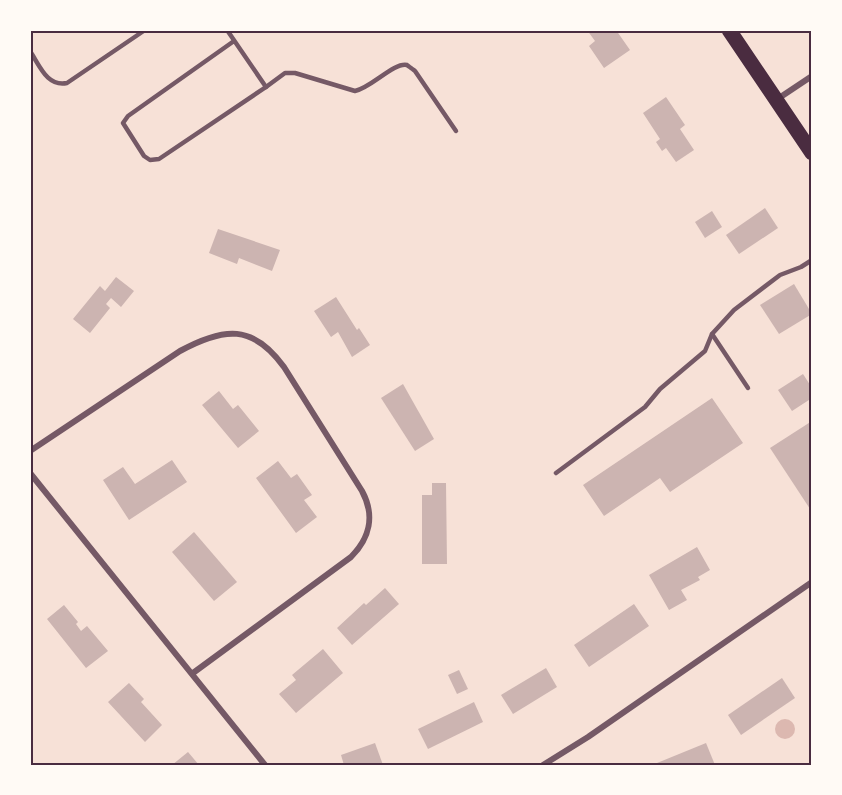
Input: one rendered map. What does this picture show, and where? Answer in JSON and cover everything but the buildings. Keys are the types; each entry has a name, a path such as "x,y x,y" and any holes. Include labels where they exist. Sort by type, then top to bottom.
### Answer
{"main road":[{"path":"729,30 812,153"}],"street":[{"path":"776,100 812,76"},
{"path":"30,451 195,343 221,334 240,334 252,337 273,351 362,491 369,510 369,527 362,545 351,557 193,673"},
{"path":"30,473 265,765"},
{"path":"543,765 588,737 812,582"}],"lane":[{"path":"30,51 49,80 58,85 67,84 145,30"},
{"path":"226,30 266,87"},
{"path":"234,41 128,116 123,123 144,156 150,160 159,159 285,73 295,73 355,91 363,89 398,66 407,65 415,70 456,131"},
{"path":"556,473 645,407 660,389 705,351 712,334 734,310 780,275 812,261"},
{"path":"712,334 748,388"}],"shaded area":[{"path":"781,719 789,719 795,725 795,733 789,739 781,739 775,733 775,725"}]}
